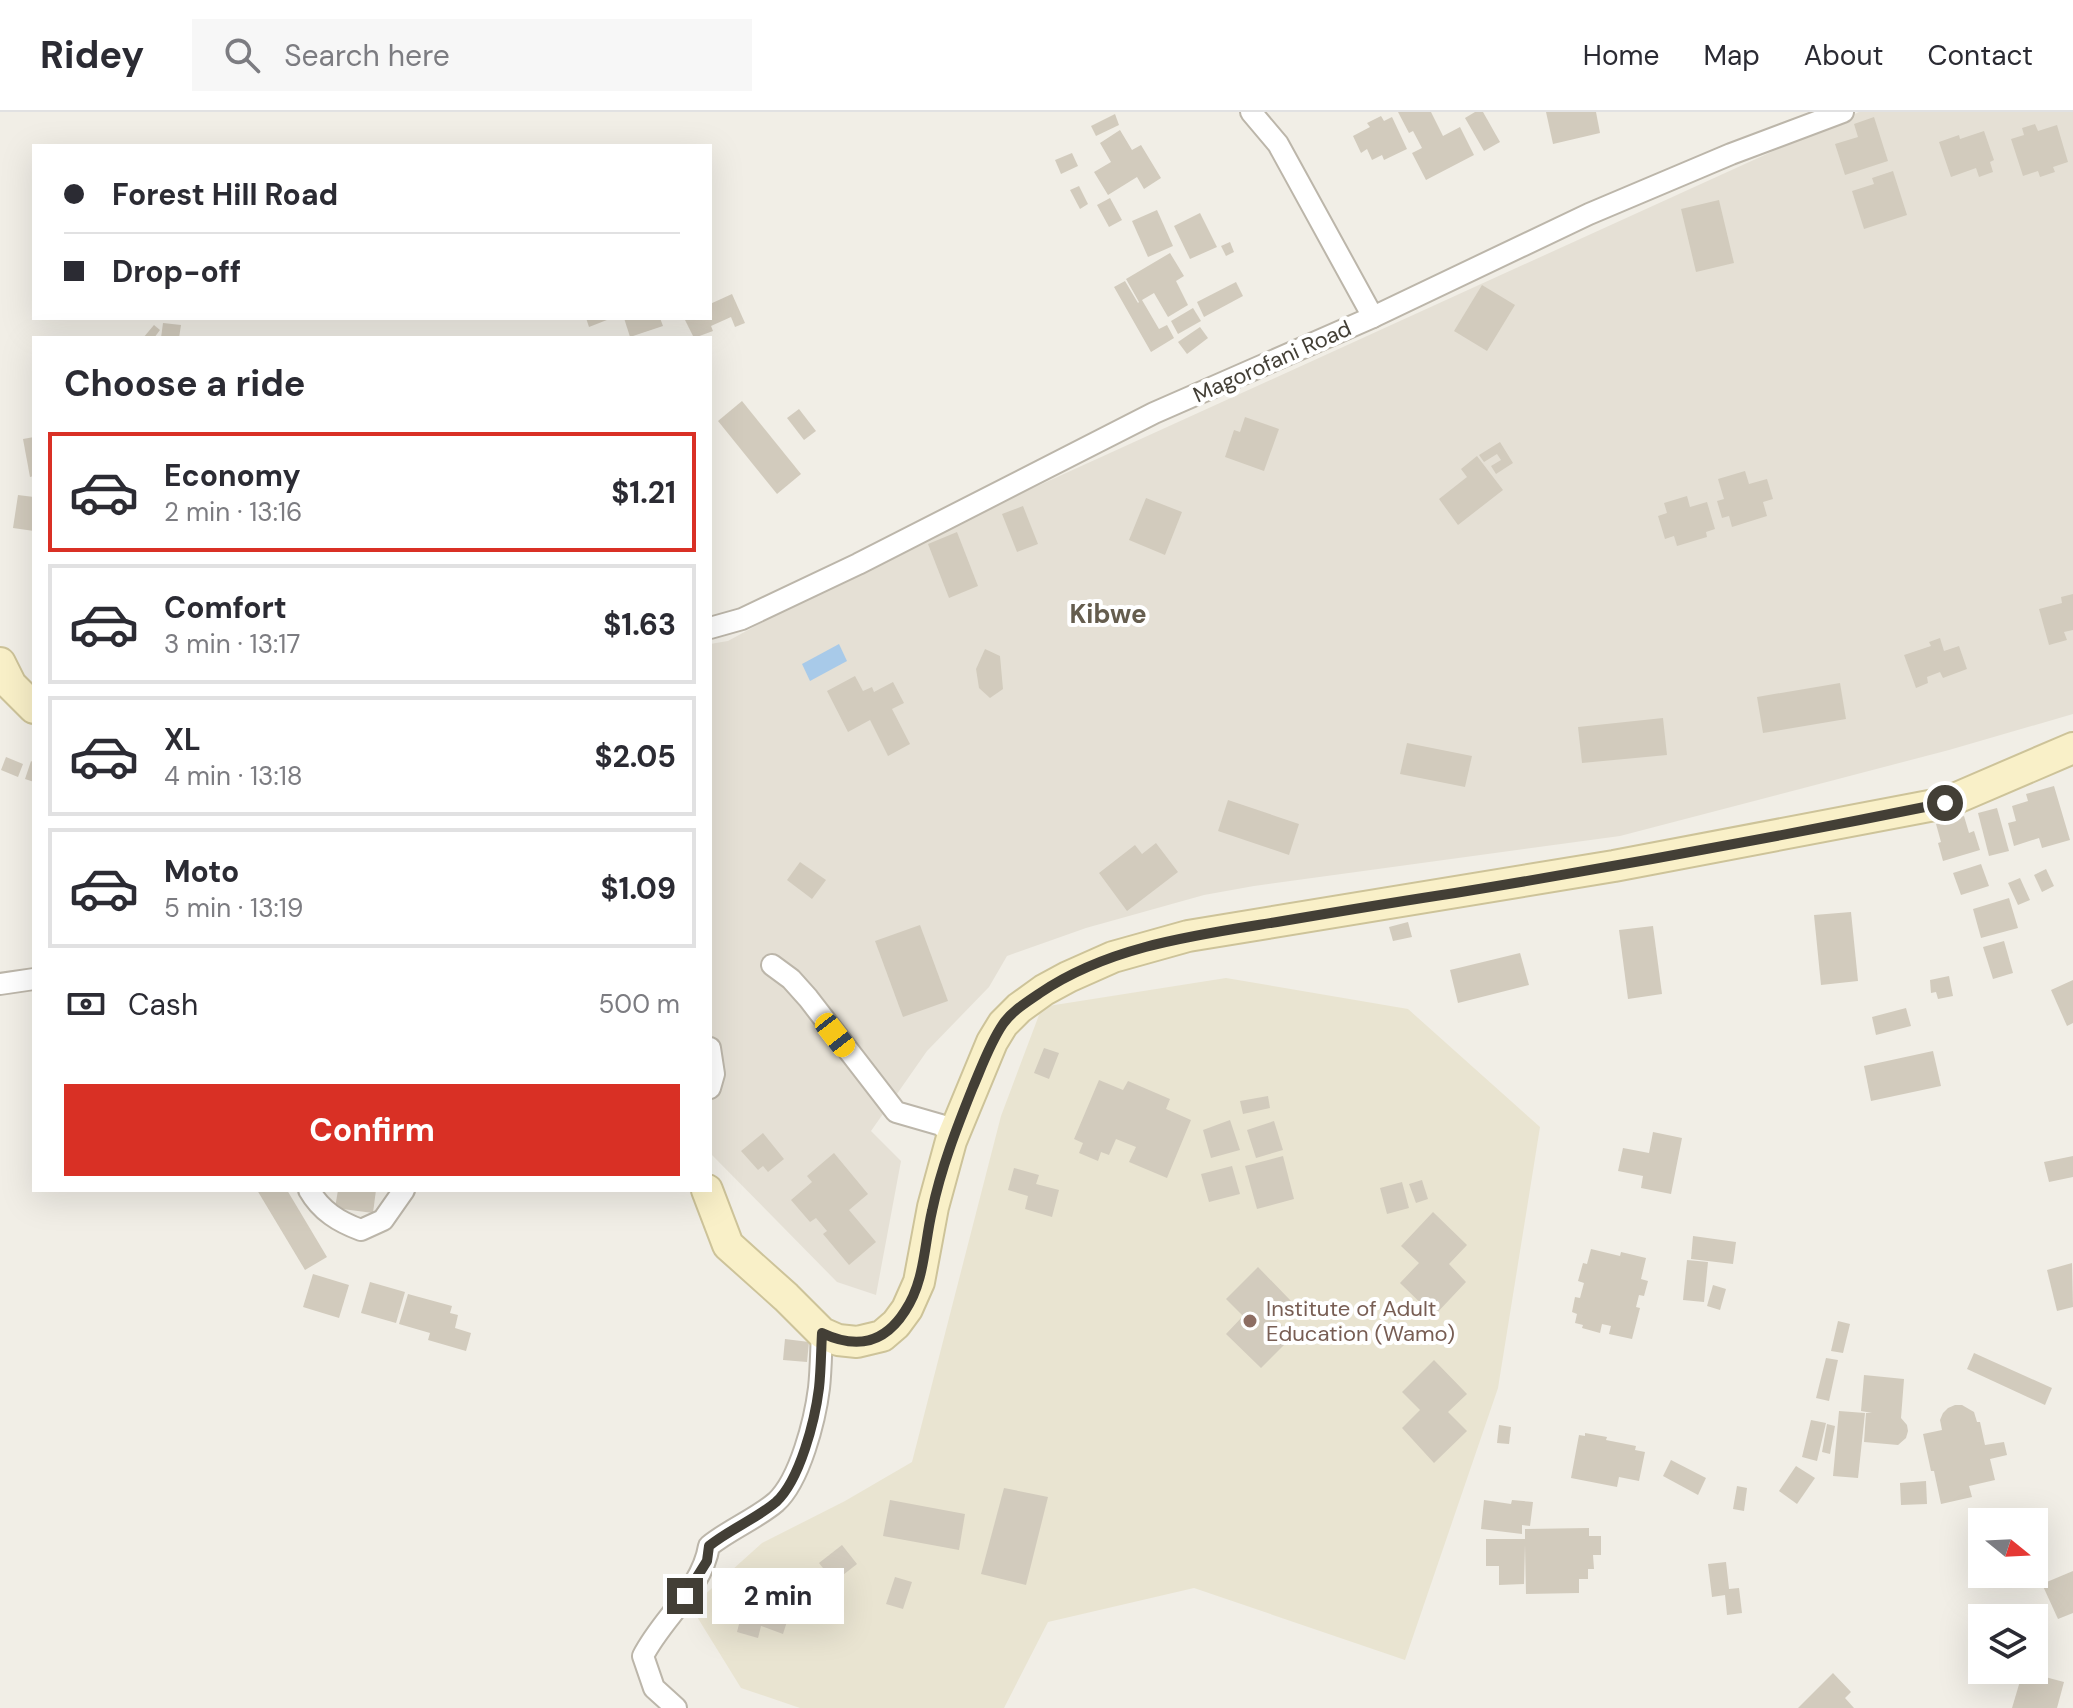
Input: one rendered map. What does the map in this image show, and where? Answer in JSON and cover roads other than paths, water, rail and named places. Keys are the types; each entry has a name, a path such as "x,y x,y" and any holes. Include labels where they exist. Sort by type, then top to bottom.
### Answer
{"street":[{"path":"1251,112 1278,144 1373,317"},
{"name":"Magorofani Road","path":"712,627 742,619 858,564 1154,413 1373,317 1589,214 1731,154 1843,112"},
{"path":"0,663 11,685 32,706"},
{"path":"708,1192 728,1245 822,1333 838,1340 857,1342 882,1336 907,1309 919,1282 933,1207 951,1141 992,1042 1003,1024 1019,1008 1044,990 1113,957 1188,936 1614,866 1945,803 2073,748"},
{"path":"772,965 791,979 808,998 896,1112 941,1125 951,1141"},
{"path":"0,984 32,979"},
{"path":"712,1061 712,1081"},
{"path":"310,1192 338,1222 361,1230 383,1220 403,1192"},
{"path":"676,1708 654,1688 643,1656 652,1638 695,1583 707,1561 709,1546 765,1511 784,1494 793,1479 812,1423 819,1390 822,1333"}],"water":[{"path":"839,644 847,661 810,681 802,664"}],"place":[{"name":"Institute of Adult Education (Wamo)","path":"1250,1321"}],"district":[{"name":"Kibwe","path":"1108,614"}]}
